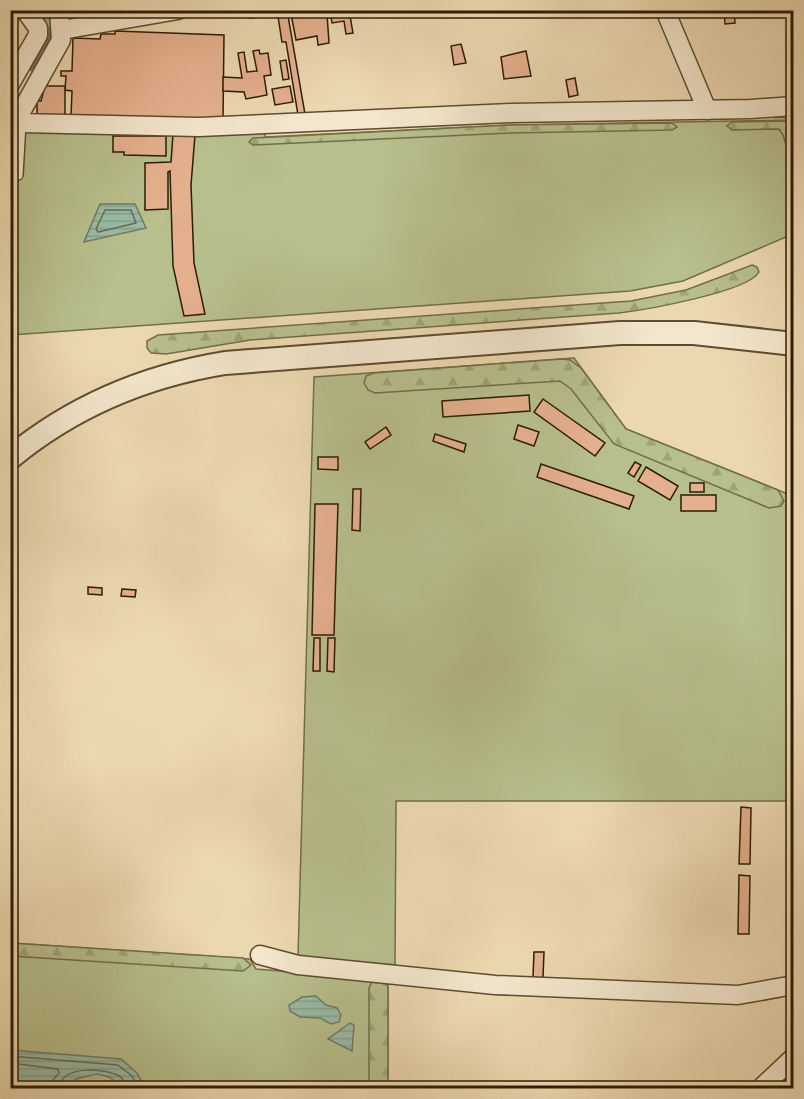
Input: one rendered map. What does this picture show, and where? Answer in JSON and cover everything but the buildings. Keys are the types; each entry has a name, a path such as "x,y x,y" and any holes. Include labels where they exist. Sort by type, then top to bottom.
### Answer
{"street":[{"path":"26,10 38,28 38,35 13,81 34,88"},
{"path":"178,10 61,22 57,48 21,112 21,123 199,127 511,112 707,110 794,106"},
{"path":"665,10 707,110"},
{"path":"10,458 55,425 111,395 171,374 225,363 620,333 694,333 794,344"},
{"path":"260,954 298,964 495,985 738,995 794,985"},
{"path":"761,1089 794,1057"}],"lane":[{"path":"10,175 18,175 21,123"}],"green space":[{"path":"793,120 793,234 683,281 630,291 11,335 11,127 96,131 264,130 265,137 511,125"},
{"path":"793,121 793,167 779,129 732,130 727,126 732,122"},
{"path":"672,123 677,127 672,130 511,133 253,145 249,142 253,138 511,125"},
{"path":"752,265 757,267 759,272 751,279 736,286 694,299 619,313 250,340 166,354 151,353 147,348 147,341 158,335 631,301 686,290"},
{"path":"574,358 626,429 793,496 793,801 396,801 395,965 298,957 314,377"},
{"path":"570,360 581,368 626,429 778,490 784,501 781,506 769,508 614,444 571,389 560,381 375,393 368,390 364,383 366,376 374,373"},
{"path":"10,943 250,959 256,969 388,980 388,1088 11,1088"},
{"path":"11,943 243,958 251,965 243,971 11,956"},
{"path":"379,980 386,982 388,988 388,1088 369,1088 369,988 372,982"}],"water":[{"path":"100,204 135,204 146,228 84,242"},
{"path":"316,996 326,1005 337,1008 341,1015 339,1022 331,1024 320,1018 300,1017 290,1011 289,1005 302,997"},
{"path":"350,1023 354,1025 352,1051 328,1039"},
{"path":"10,1050 121,1059 137,1073 145,1088 124,1088 109,1077 97,1074 76,1079 63,1088 11,1088"}],"waterway":[{"path":"32,69 48,40 49,26 43,10"},
{"path":"44,10 63,16 104,10"},
{"path":"10,108 16,97"},
{"path":"774,116 794,116"}]}
